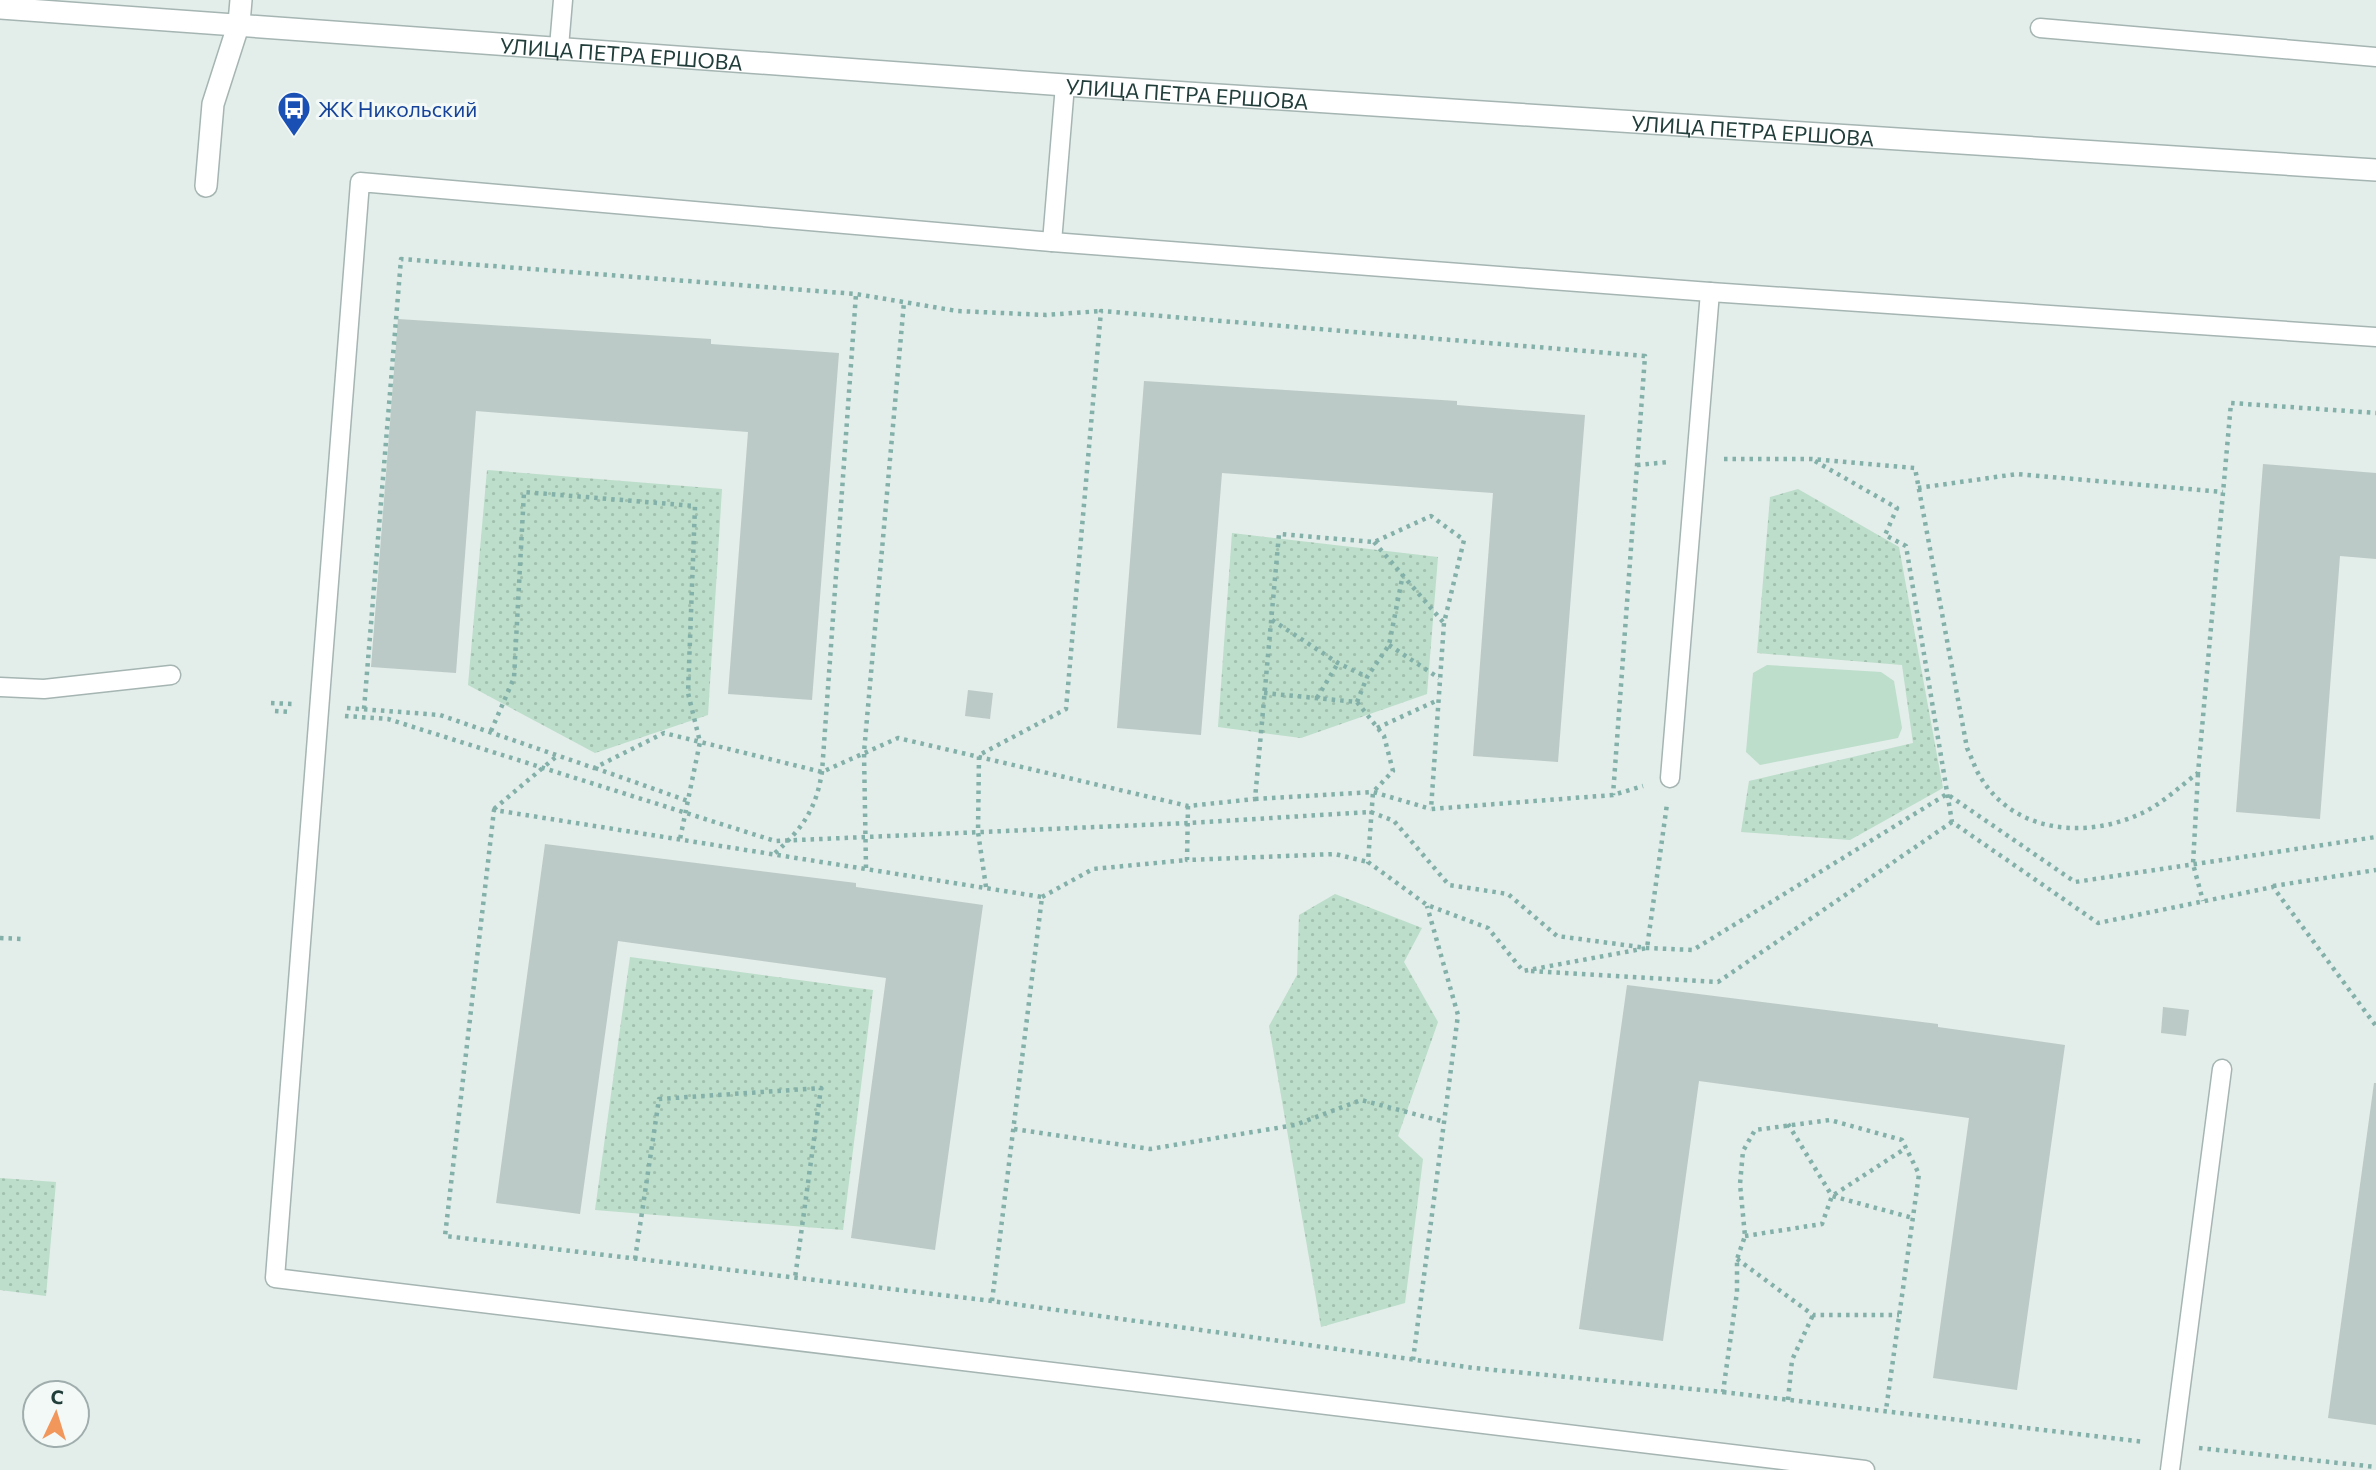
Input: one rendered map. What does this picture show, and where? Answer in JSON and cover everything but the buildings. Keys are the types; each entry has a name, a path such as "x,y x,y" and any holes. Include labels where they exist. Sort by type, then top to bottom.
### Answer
{"street":[{"path":"206,186 212,104 239,23 241,0"},
{"name":"УЛИЦА ПЕТРА ЕРШОВА","path":"0,8 239,23 1065,85 2376,170"}],"lane":[{"path":"559,47 563,0"},
{"path":"2040,28 2376,57"},
{"path":"1052,242 1065,85"},
{"path":"1866,1470 275,1278 360,183 1052,242 1710,292 2376,337"},
{"path":"1670,778 1710,292"},
{"path":"0,687 44,689 171,675"},
{"path":"2170,1470 2222,1069"}],"path":[{"path":"364,709 401,259 856,294 957,312 1046,315 1101,311 1645,356 1614,795"},
{"path":"774,854 789,841 817,803 822,772 856,294"},
{"path":"866,868 864,752 904,302"},
{"path":"979,755 1066,709 1101,311"},
{"path":"2203,901 2193,864 2198,773 2231,403 2376,413"},
{"path":"1637,465 1696,459 1812,459 1914,468 1967,748 1981,778 2001,802 2031,822 2066,828 2102,827 2142,814 2198,773"},
{"path":"1812,459 1897,508 1885,536 1906,547 1952,822 2098,923 2273,887 2376,870"},
{"path":"1918,488 2017,474 2223,492"},
{"path":"491,731 514,678 524,492 695,506 688,693 700,742 680,839"},
{"path":"1255,799 1279,534 1374,542 1431,516 1464,540 1444,623 1431,809"},
{"path":"1374,542 1444,623"},
{"path":"1357,702 1367,677 1389,645 1403,574"},
{"path":"1271,619 1338,663 1367,677"},
{"path":"1389,645 1440,679"},
{"path":"1317,698 1338,663"},
{"path":"1264,692 1357,702 1384,736 1393,771 1373,792 1368,862"},
{"path":"1377,729 1438,700"},
{"path":"271,703 388,719 775,841 1371,812 1394,821 1450,885 1508,894 1558,936 1647,948 1693,950 1947,794"},
{"path":"275,710 364,709 440,715 688,801"},
{"path":"594,768 664,733 822,772 898,738 1188,806 1373,792 1431,809 1614,795 1670,778 1647,948"},
{"path":"558,755 494,810 445,1236 992,1301 1413,1360 1886,1409 2173,1446 2376,1467"},
{"path":"979,755 978,832 986,887"},
{"path":"1947,794 2075,882 2376,837"},
{"path":"1187,860 1188,806"},
{"path":"494,810 1042,897 1093,869 1187,860 1335,854 1368,862 1427,905 1488,928 1523,971 1718,982 1952,822"},
{"path":"2273,887 2376,1026"},
{"path":"992,1301 1042,897"},
{"path":"1413,1360 1458,1015 1427,905"},
{"path":"0,938 23,939"},
{"path":"1523,971 1647,948"},
{"path":"635,1259 659,1099 821,1088 795,1278"},
{"path":"1014,1129 1150,1149 1295,1125 1361,1100 1445,1122"},
{"path":"1723,1392 1737,1292 1737,1259 1745,1236 1740,1184 1743,1151 1755,1130 1830,1120 1902,1140 1919,1174 1886,1409"},
{"path":"1788,1124 1832,1196 1913,1218"},
{"path":"1745,1236 1822,1224 1832,1196 1906,1148"},
{"path":"1737,1259 1813,1315 1899,1315"},
{"path":"1788,1400 1792,1360 1813,1315"}],"green space":[{"path":"487,470 722,489 708,715 595,753 468,685"},
{"path":"1798,489 1899,547 1943,788 1850,840 1741,832 1749,781 1913,743 1902,665 1757,653 1770,497"},
{"path":"1232,533 1438,557 1427,694 1301,738 1218,727"},
{"path":"1767,665 1881,672 1894,681 1902,728 1898,738 1760,765 1746,752 1753,673"},
{"path":"1335,894 1422,928 1404,962 1438,1022 1398,1136 1423,1159 1405,1303 1321,1327 1269,1026 1297,975 1299,915"},
{"path":"630,957 873,990 843,1230 595,1210"},
{"path":"0,1178 56,1182 46,1296 0,1290"}],"place":[{"name":"ЖК Никольский","path":"294,138"}]}
